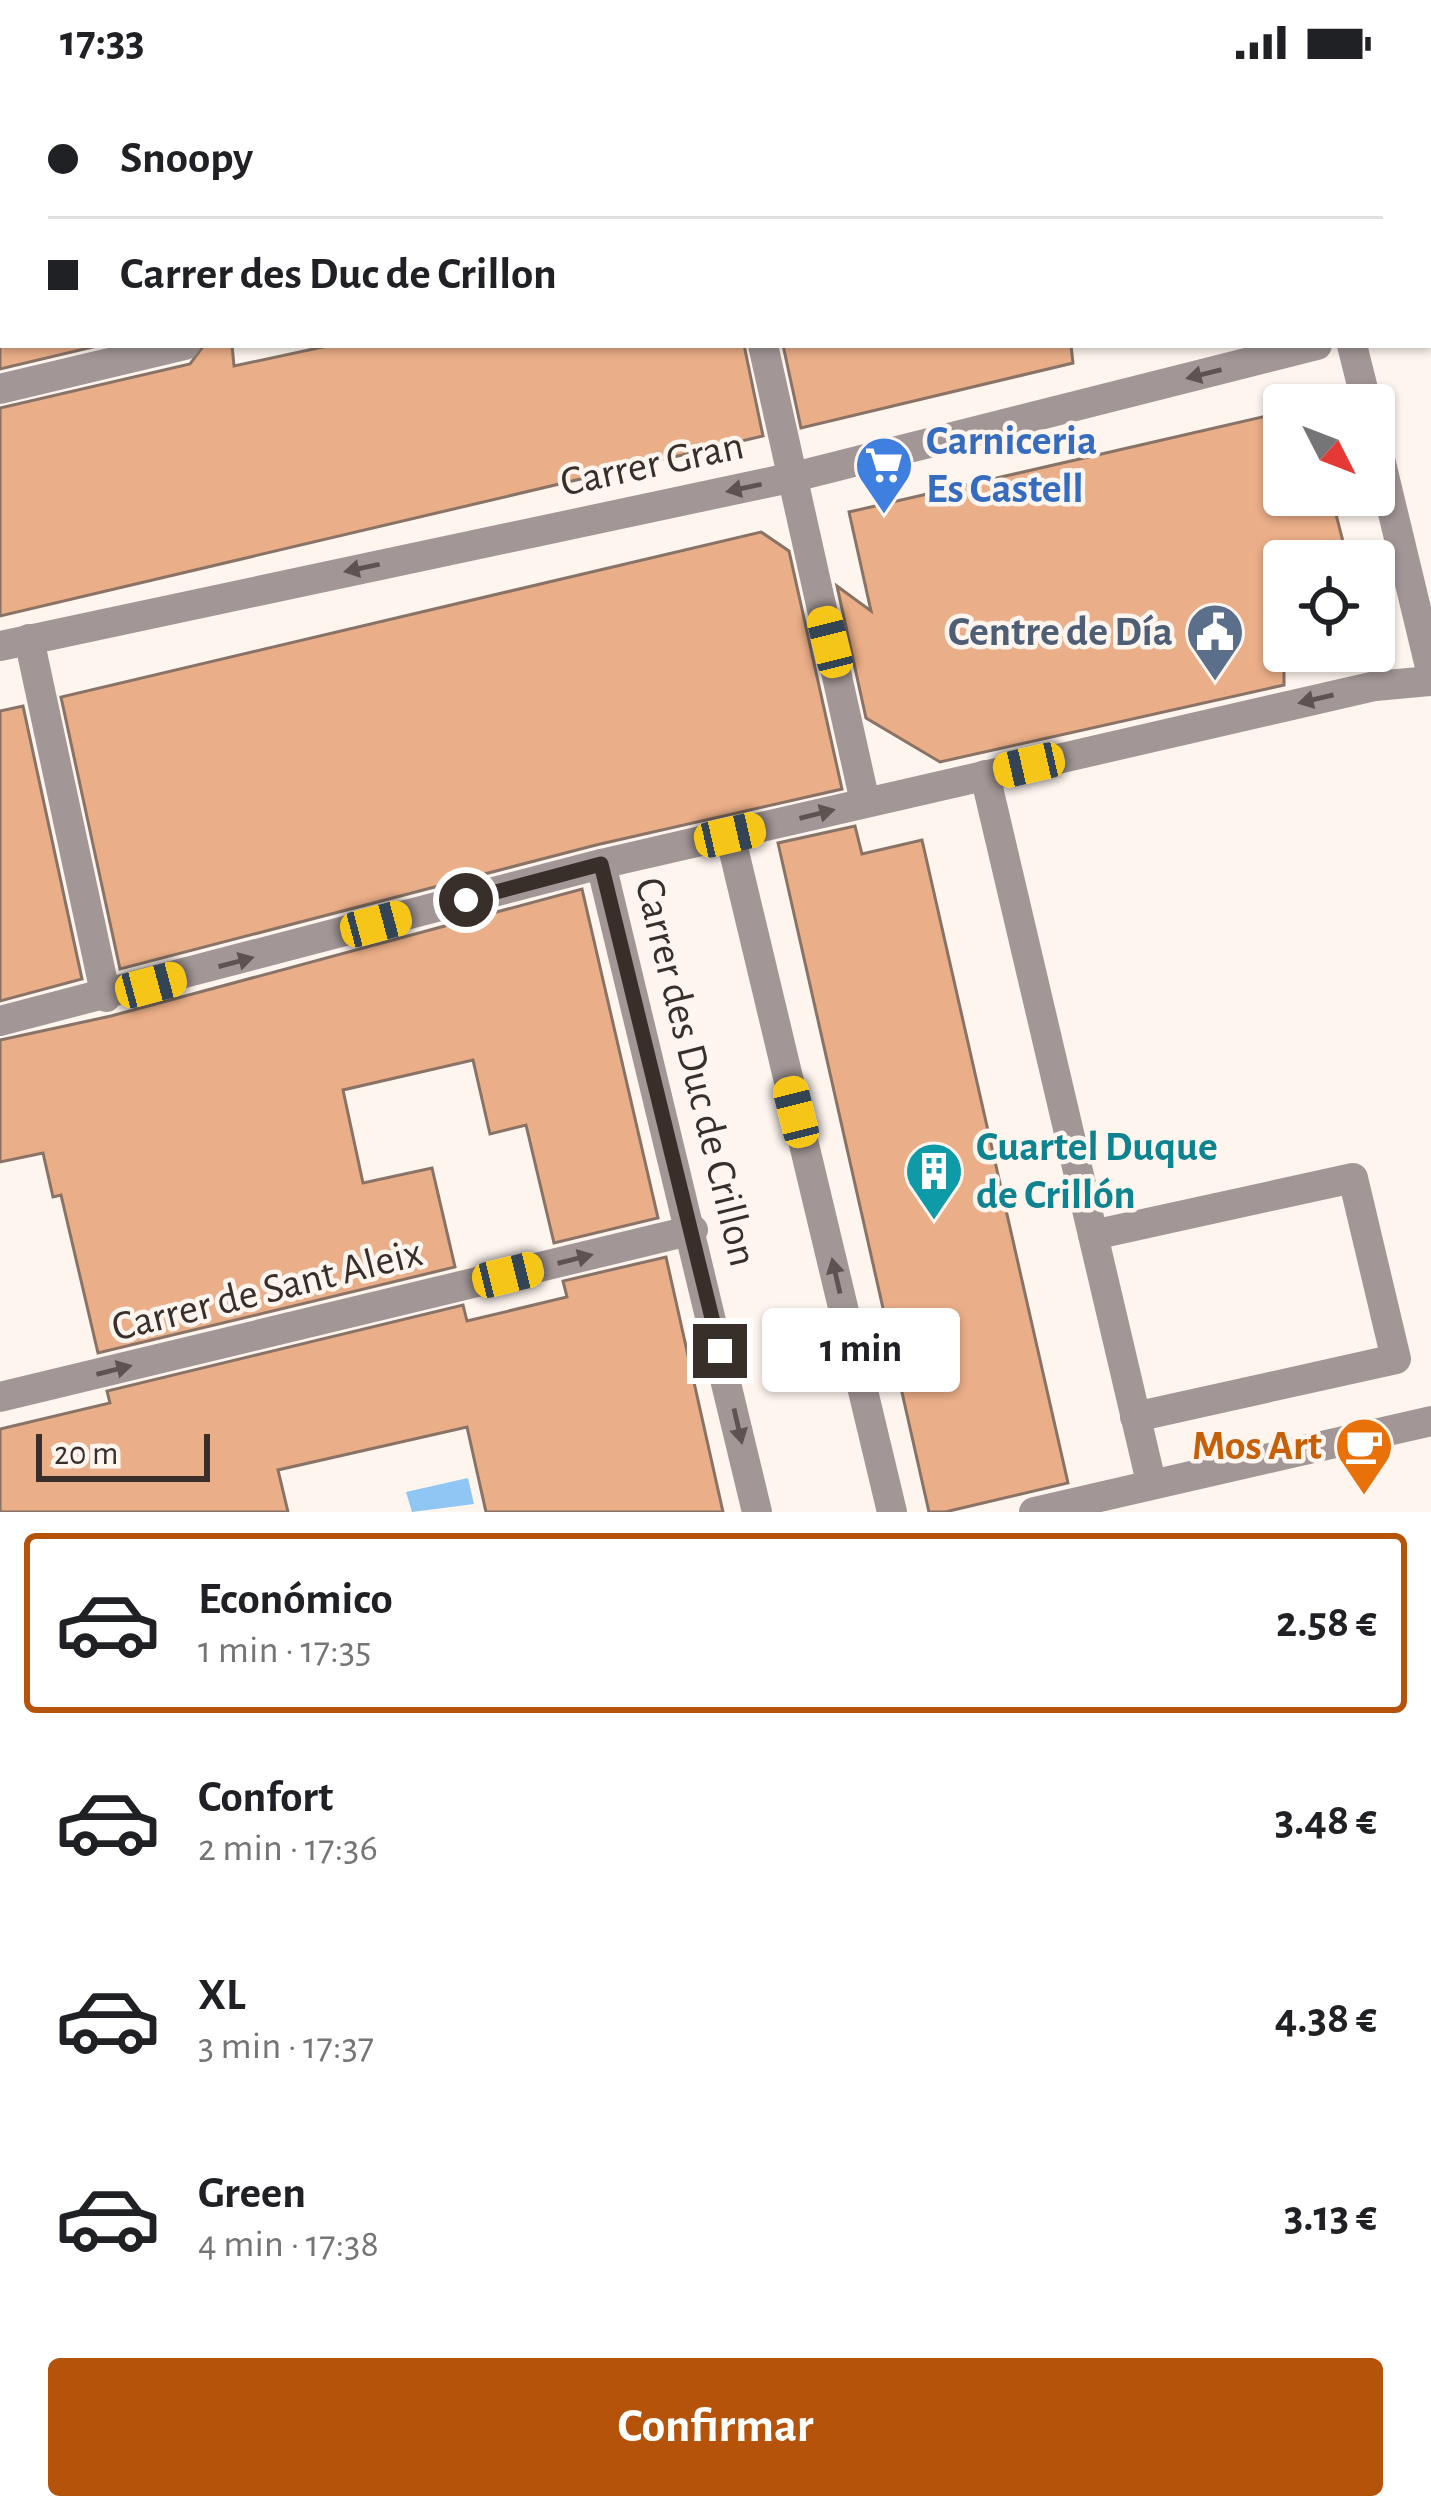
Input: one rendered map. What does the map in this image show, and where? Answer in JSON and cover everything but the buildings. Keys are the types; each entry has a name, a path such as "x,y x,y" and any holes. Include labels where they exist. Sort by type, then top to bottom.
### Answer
{"street":[{"path":"0,388 172,348"},
{"path":"764,348 865,802"},
{"name":"Carrer Gran","path":"14,643 794,477 1305,348"},
{"path":"1353,348 1362,384"},
{"path":"1394,516 1431,671"},
{"path":"14,643 106,997"},
{"path":"0,1021 601,864 1375,686 1431,681"},
{"path":"985,776 1151,1482"},
{"name":"Carrer des Duc de Crillon","path":"730,835 892,1512"},
{"name":"Carrer des Duc de Crillon","path":"601,864 693,1230 757,1512"},
{"path":"1093,1235 1353,1178 1396,1359 1136,1417"},
{"name":"Carrer de Sant Aleix","path":"0,1397 693,1230"},
{"path":"1039,1512 1151,1482 1431,1421"}],"water":[{"path":"468,1478 474,1504 412,1512 406,1492"}],"place":[{"name":"Carniceria Es Castell","path":"884,516"},
{"name":"Centre de Día","path":"1215,683"},
{"name":"Cuartel Duque de Crillón","path":"934,1222"},
{"name":"Mos Art","path":"1364,1497"}],"route":[{"path":"466,900 601,864 720,1351"}]}
